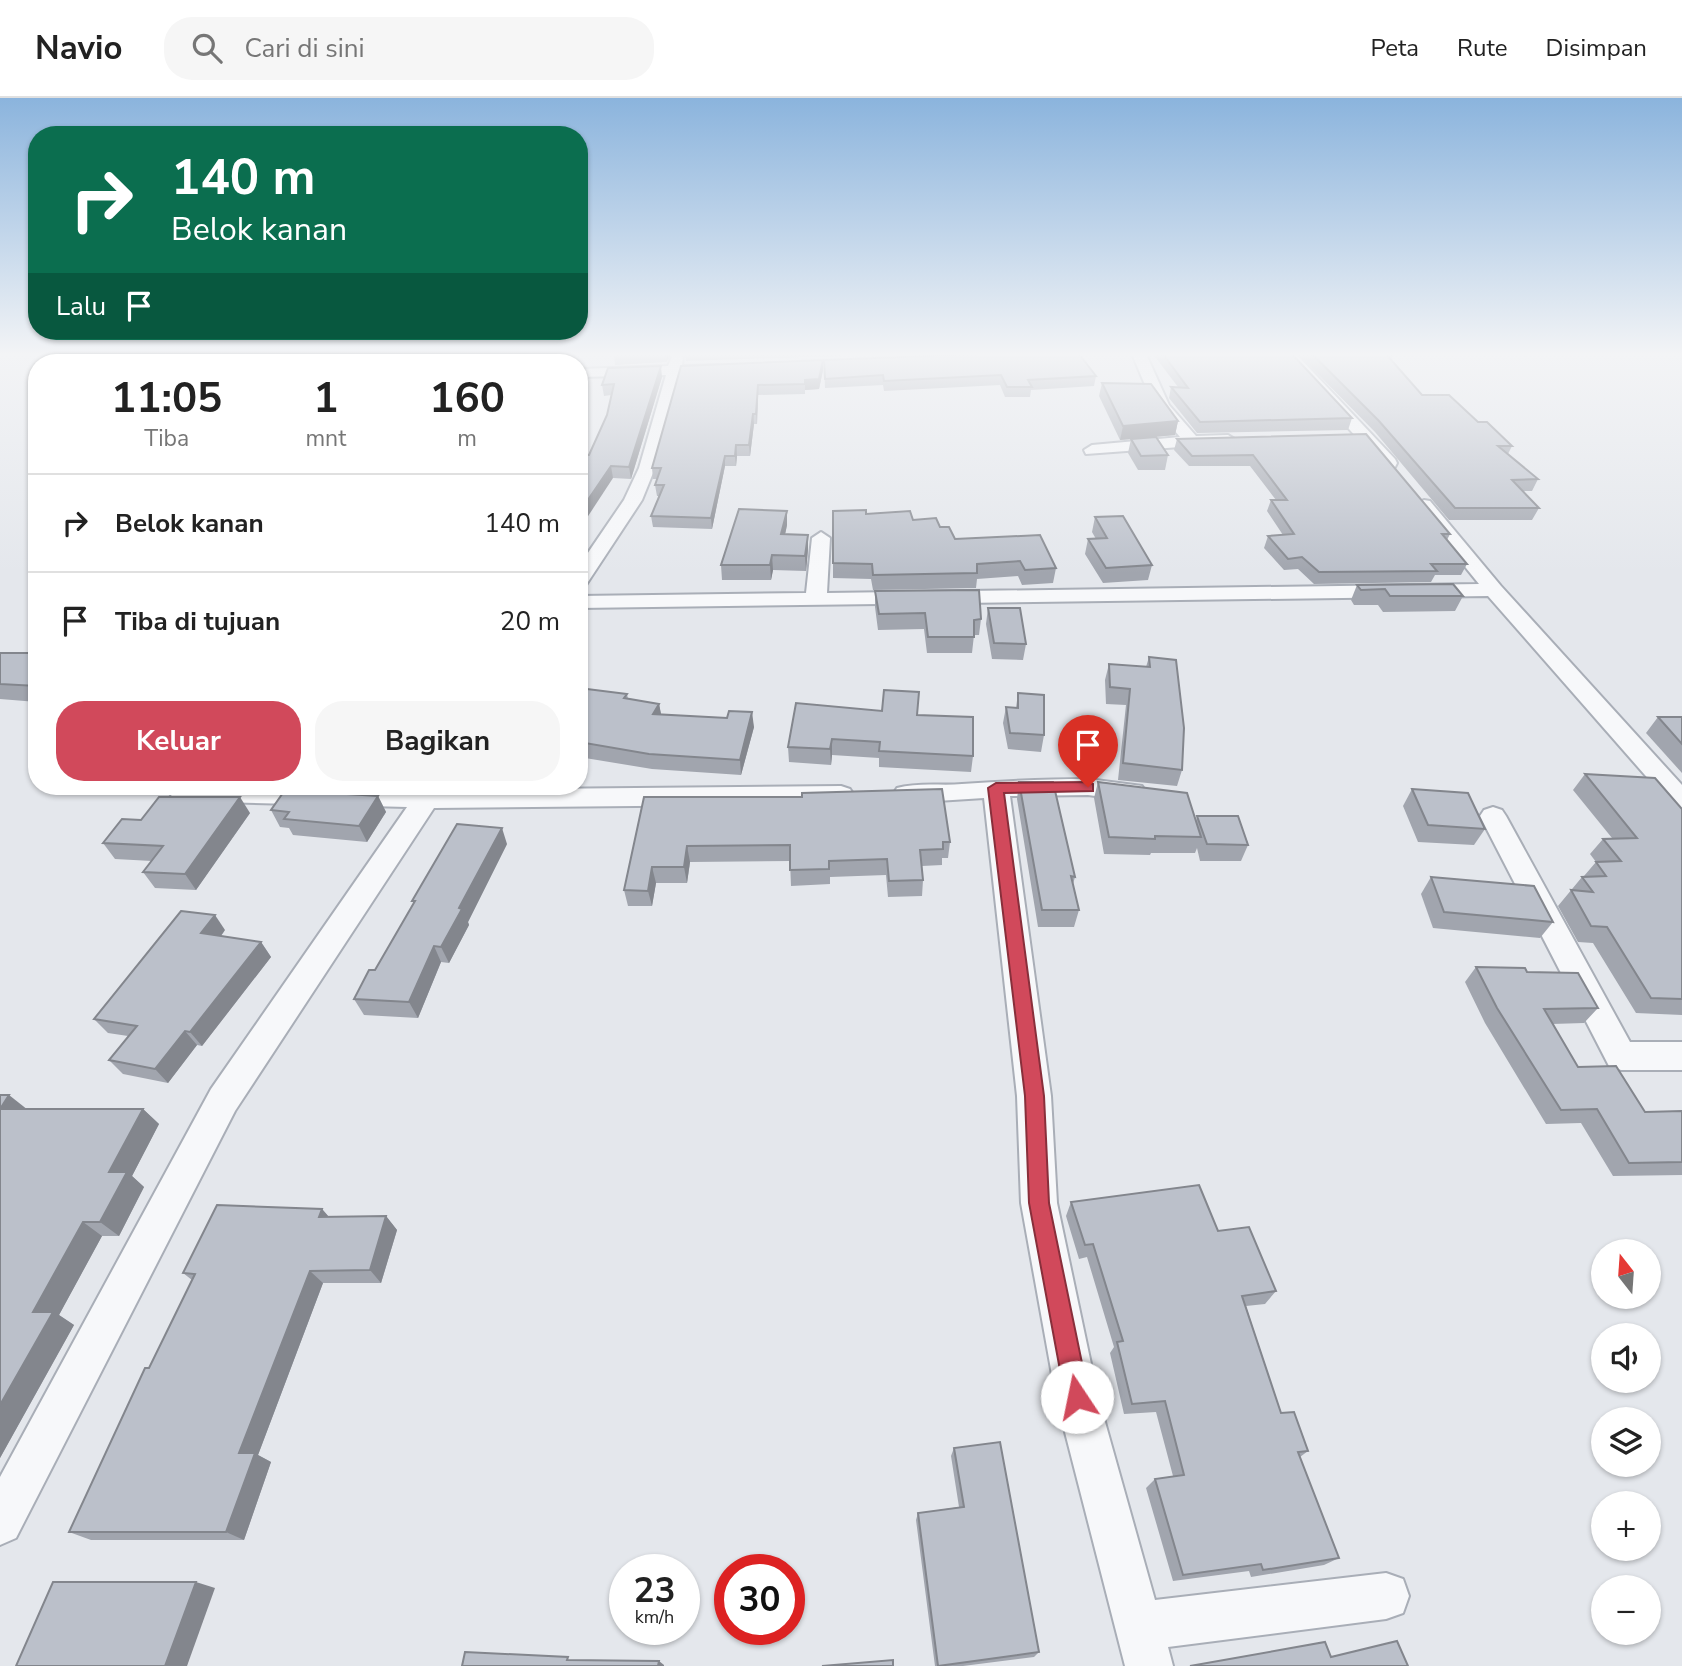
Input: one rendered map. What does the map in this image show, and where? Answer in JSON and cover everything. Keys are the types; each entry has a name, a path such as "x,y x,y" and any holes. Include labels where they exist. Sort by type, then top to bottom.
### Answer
{"street":[{"path":"588,568 633,500 647,468 658,427"},
{"path":"1180,427 1192,441"},
{"path":"1358,427 1494,590 1680,796"},
{"path":"1340,437 1367,437"},
{"path":"1093,450 1192,441 1243,440"},
{"path":"816,599 821,538"},
{"path":"588,602 1494,590"},
{"path":"588,793 962,793 996,788 1088,787 1154,795"},
{"path":"996,788 1034,1096 1039,1203 1077,1397 1145,1646 1386,1596"},
{"path":"0,1522 223,1100 429,795"},
{"path":"1493,816 1621,1056 1682,1056"}],"building":[{"path":"602,427 642,427 629,467 611,466 588,500 589,455"},
{"path":"664,427 751,427 749,445 736,445 735,456 725,456 711,518 651,516 664,485 655,485 661,468 652,468"},
{"path":"1384,427 1492,427 1512,446 1498,446 1538,479 1512,480 1539,508 1455,508"},
{"path":"1366,434 1450,534 1442,534 1467,564 1431,564 1437,571 1319,572 1302,557 1288,559 1268,536 1294,534 1271,500 1287,500 1253,455 1192,456 1177,439"},
{"path":"1156,437 1168,455 1141,456 1131,439"},
{"path":"739,509 787,511 781,534 808,535 805,556 772,555 770,565 721,565"},
{"path":"866,510 866,514 910,511 913,520 936,518 940,527 949,527 955,539 1040,535 1056,568 1025,570 1020,561 977,564 977,573 873,575 872,564 833,563 833,511"},
{"path":"1123,516 1152,565 1106,568 1088,539 1107,538 1095,517"},
{"path":"1453,584 1463,596 1390,596 1385,589 1361,590 1357,585"},
{"path":"979,590 981,619 974,620 974,637 928,637 925,613 879,614 875,591"},
{"path":"988,608 1020,608 1026,644 994,643"},
{"path":"0,653 28,653 28,686 0,684"},
{"path":"1149,657 1176,660 1184,728 1182,770 1123,763 1130,689 1110,687 1109,664 1150,667"},
{"path":"588,689 627,694 624,698 659,704 653,714 727,718 729,711 752,712 740,760 649,754 588,744"},
{"path":"884,690 919,692 917,715 973,717 973,756 879,751 880,742 832,739 830,749 788,747 796,703 882,711"},
{"path":"1018,693 1044,695 1044,735 1010,733 1006,707 1018,708"},
{"path":"1658,717 1682,717 1682,744"},
{"path":"1585,774 1655,778 1682,809 1682,999 1651,998 1607,927 1591,926 1571,890 1593,892 1582,877 1606,876 1596,862 1621,861 1603,839 1637,838"},
{"path":"1019,782 1053,782 1075,877 1071,876 1079,910 1042,910"},
{"path":"1098,782 1187,793 1201,837 1109,837"},
{"path":"942,789 950,842 943,842 943,849 920,850 923,880 889,881 887,859 829,861 829,869 790,870 790,845 687,846 684,867 652,867 648,891 624,890 644,797 802,797 802,793"},
{"path":"1412,789 1468,793 1485,829 1428,825"},
{"path":"282,795 378,796 359,826 284,819 289,812 271,810"},
{"path":"159,797 240,797 185,874 143,872 163,846 103,843 122,819 141,820"},
{"path":"1197,816 1238,816 1248,845 1207,844"},
{"path":"457,824 502,828 441,947 434,946 409,1002 354,999 369,970 375,970"},
{"path":"1431,877 1534,886 1553,922 1444,912"},
{"path":"181,911 215,915 201,933 261,942 190,1032 185,1031 155,1069 109,1060 137,1026 94,1019"},
{"path":"1476,967 1578,973 1598,1008 1544,1009 1578,1067 1616,1066 1645,1112 1682,1111 1682,1162 1629,1163 1597,1109 1561,1110 1497,1008"},
{"path":"0,1095 9,1095 0,1109"},
{"path":"0,1109 143,1109 109,1172 127,1172 100,1222 83,1222 33,1312 53,1312 0,1405"},
{"path":"1199,1185 1218,1231 1249,1227 1276,1291 1242,1296 1281,1413 1294,1412 1308,1451 1298,1452 1339,1558 1263,1570 1261,1564 1183,1575 1155,1479 1184,1475 1165,1401 1132,1404 1117,1342 1123,1341 1093,1244 1085,1245 1071,1202"},
{"path":"217,1205 322,1209 319,1217 386,1216 370,1270 310,1271 239,1453 255,1453 226,1532 69,1532 145,1368 149,1368 195,1274 183,1273"},
{"path":"1000,1442 1039,1652 938,1666 918,1513 964,1507 954,1448"},
{"path":"53,1582 196,1582 165,1666 16,1666"},
{"path":"1397,1641 1408,1666 1190,1666 1325,1642 1331,1657"},
{"path":"465,1652 568,1657 567,1660 659,1661 658,1666 462,1666"},
{"path":"893,1660 893,1666 822,1666"}],"route":[{"path":"1077,1397 1039,1203 1034,1096 996,788 1088,787"}]}
